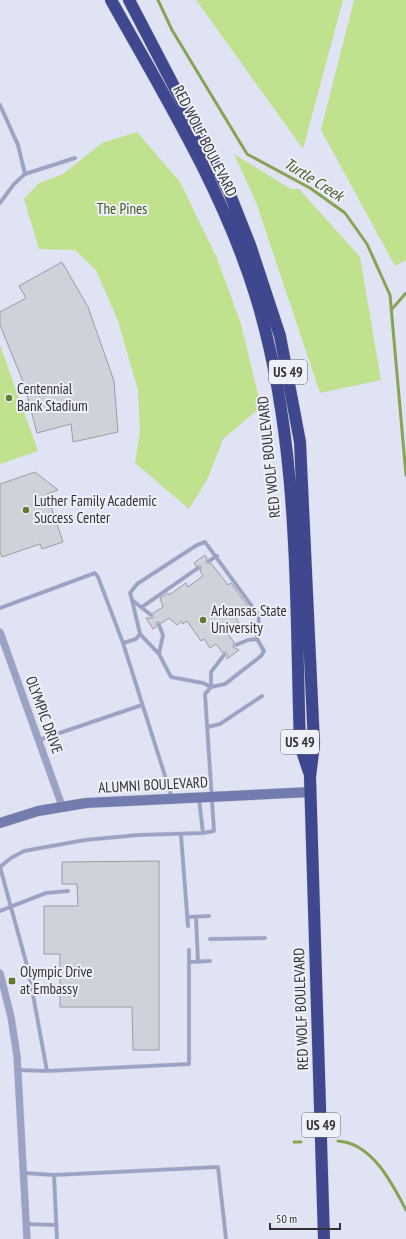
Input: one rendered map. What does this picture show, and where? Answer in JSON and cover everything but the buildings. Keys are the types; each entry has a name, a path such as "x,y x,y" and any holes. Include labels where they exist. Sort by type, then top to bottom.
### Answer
{"highway":[{"name":"RED WOLF BOULEVARD","path":"111,0 158,84 227,219 249,276 266,334 281,405 289,466 300,745 310,777"},
{"name":"RED WOLF BOULEVARD","path":"129,0 229,192 250,245 280,336 300,442 314,744 310,777 324,1239"}],"street":[{"name":"OLYMPIC DRIVE","path":"0,632 62,806"},
{"name":"ALUMNI BOULEVARD","path":"0,823 38,811 62,806 110,801 311,792"},
{"path":"0,973 11,1017 18,1070 27,1239"}],"lane":[{"path":"0,105 18,145 25,174"},
{"path":"0,203 14,184 25,174 75,158"},
{"path":"47,1071 29,973 0,867 11,858 24,851 85,840 138,835 181,835 214,831 205,694 211,687 225,684 261,656 264,651 257,639 259,616 217,556 205,542 197,544 138,584 130,593 140,634 159,654 171,677 203,683 211,687"},
{"path":"209,561 217,556"},
{"path":"142,608 198,568"},
{"path":"0,608 95,573 98,577 123,643 172,799"},
{"path":"132,600 151,615"},
{"path":"159,625 163,635 159,654"},
{"path":"123,643 136,639 140,634"},
{"path":"236,645 248,640 257,639"},
{"path":"211,687 211,672 224,655"},
{"path":"208,727 220,724 262,696"},
{"path":"39,740 142,705"},
{"path":"199,798 203,833"},
{"path":"181,835 188,926"},
{"path":"0,911 46,893 68,891"},
{"path":"188,917 209,916"},
{"path":"196,917 198,962"},
{"path":"210,939 265,938"},
{"path":"18,1070 47,1071 189,1064 190,950"},
{"path":"190,962 210,962"},
{"path":"23,1173 54,1175 218,1167 226,1239"},
{"path":"54,1175 57,1239"},
{"path":"26,1224 56,1225"}],"shaded area":[{"name":"Arkansas State University","path":"0,0 406,0 406,1239 0,1239"}],"green space":[{"path":"196,0 343,0 303,149 199,4"},
{"path":"354,0 406,0 406,260 395,266 321,130"},
{"name":"The Pines","path":"137,132 180,182 217,258 241,324 261,407 223,439 208,478 189,509 135,463 140,430 138,390 118,321 96,270 75,250 39,249 24,199 39,183 63,174 102,143"},
{"path":"234,154 291,189 299,189 360,257 381,380 320,393 256,202"},
{"name":"Centennial Bank Stadium","path":"0,345 38,451 0,464"}],"waterway":[{"name":"Turtle Creek","path":"158,0 172,30 247,154 310,188 345,213 367,244 390,295 406,475"},
{"path":"392,309 406,293"},
{"path":"338,1141 350,1143 361,1149 380,1166 406,1210"},
{"path":"294,1142 301,1142"}],"place":[{"name":"Centennial Bank Stadium","path":"9,398"},
{"name":"Luther Family Academic Success Center","path":"26,510"},
{"name":"Arkansas State University","path":"203,620"},
{"name":"Olympic Drive at Embassy","path":"12,981"}]}
